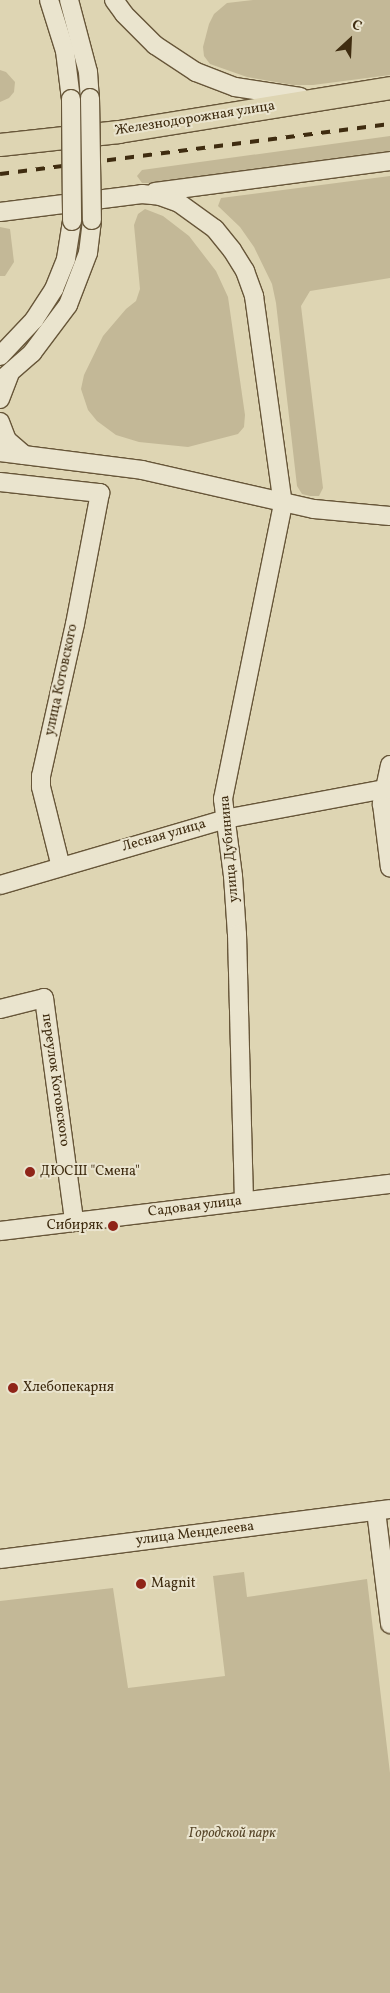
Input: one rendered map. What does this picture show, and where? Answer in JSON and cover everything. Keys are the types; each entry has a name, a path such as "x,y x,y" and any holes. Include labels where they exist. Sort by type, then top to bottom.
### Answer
{"main road":[{"name":"Железнодорожная улица","path":"0,145 119,132 390,88"}],"street":[{"path":"0,356 34,320 51,295 66,259 72,221 71,99 65,51 49,0"},
{"path":"0,398 5,378 46,336 68,305 88,253 92,220 90,98 84,48 69,0"},
{"path":"114,0 124,14 149,40 196,72 235,87 253,91 320,98"},
{"path":"0,212 390,161"},
{"name":"улица Дубинина","path":"142,194 160,196 179,202 198,215 215,229 232,250 244,271 254,296 283,504 223,798 234,876 244,1201"},
{"path":"0,422 8,440 24,455"},
{"path":"0,452 142,470 283,504 314,509 390,516"},
{"name":"улица Котовского","path":"0,482 100,493 41,776 43,797 60,867"},
{"path":"390,764 388,788 382,804 390,868"},
{"name":"Лесная улица","path":"0,885 225,819 388,788"},
{"name":"переулок Котовского","path":"0,1009 44,998 74,1221"},
{"name":"Садовая улица","path":"0,1231 390,1184"},
{"path":"383,1510 390,1624"},
{"name":"улица Менделеева","path":"0,1559 383,1510"}],"green space":[{"path":"253,0 390,0 390,75 313,85 293,85 247,77 210,64 204,56 203,47 209,24 214,14 227,3"},
{"path":"0,70 6,72 15,82 14,92 9,98 0,102"},
{"path":"390,136 390,152 158,183 142,183 137,176 142,170"},
{"path":"390,176 390,278 310,291 301,306 323,488 319,496 302,494 297,486 276,303 272,284 254,247 240,227 218,206 221,198"},
{"path":"145,209 163,216 189,236 216,271 228,297 245,415 244,427 238,434 188,447 139,442 116,435 97,421 88,410 81,389 84,375 103,336 126,309 136,301 140,289 134,225 138,214"},
{"path":"0,227 10,229 14,262 5,276 0,276"},
{"name":"Городской парк","path":"244,1572 247,1597 367,1579 390,1773 390,1993 0,1993 0,1601 113,1588 128,1688 225,1676 213,1576"}],"railway":[{"path":"0,174 390,124"}],"place":[{"name":"ДЮСШ \"Смена\"","path":"30,1172"},
{"name":"Сибиряк","path":"113,1226"},
{"name":"Хлебопекарня","path":"13,1388"},
{"name":"Magnit","path":"141,1584"}]}
